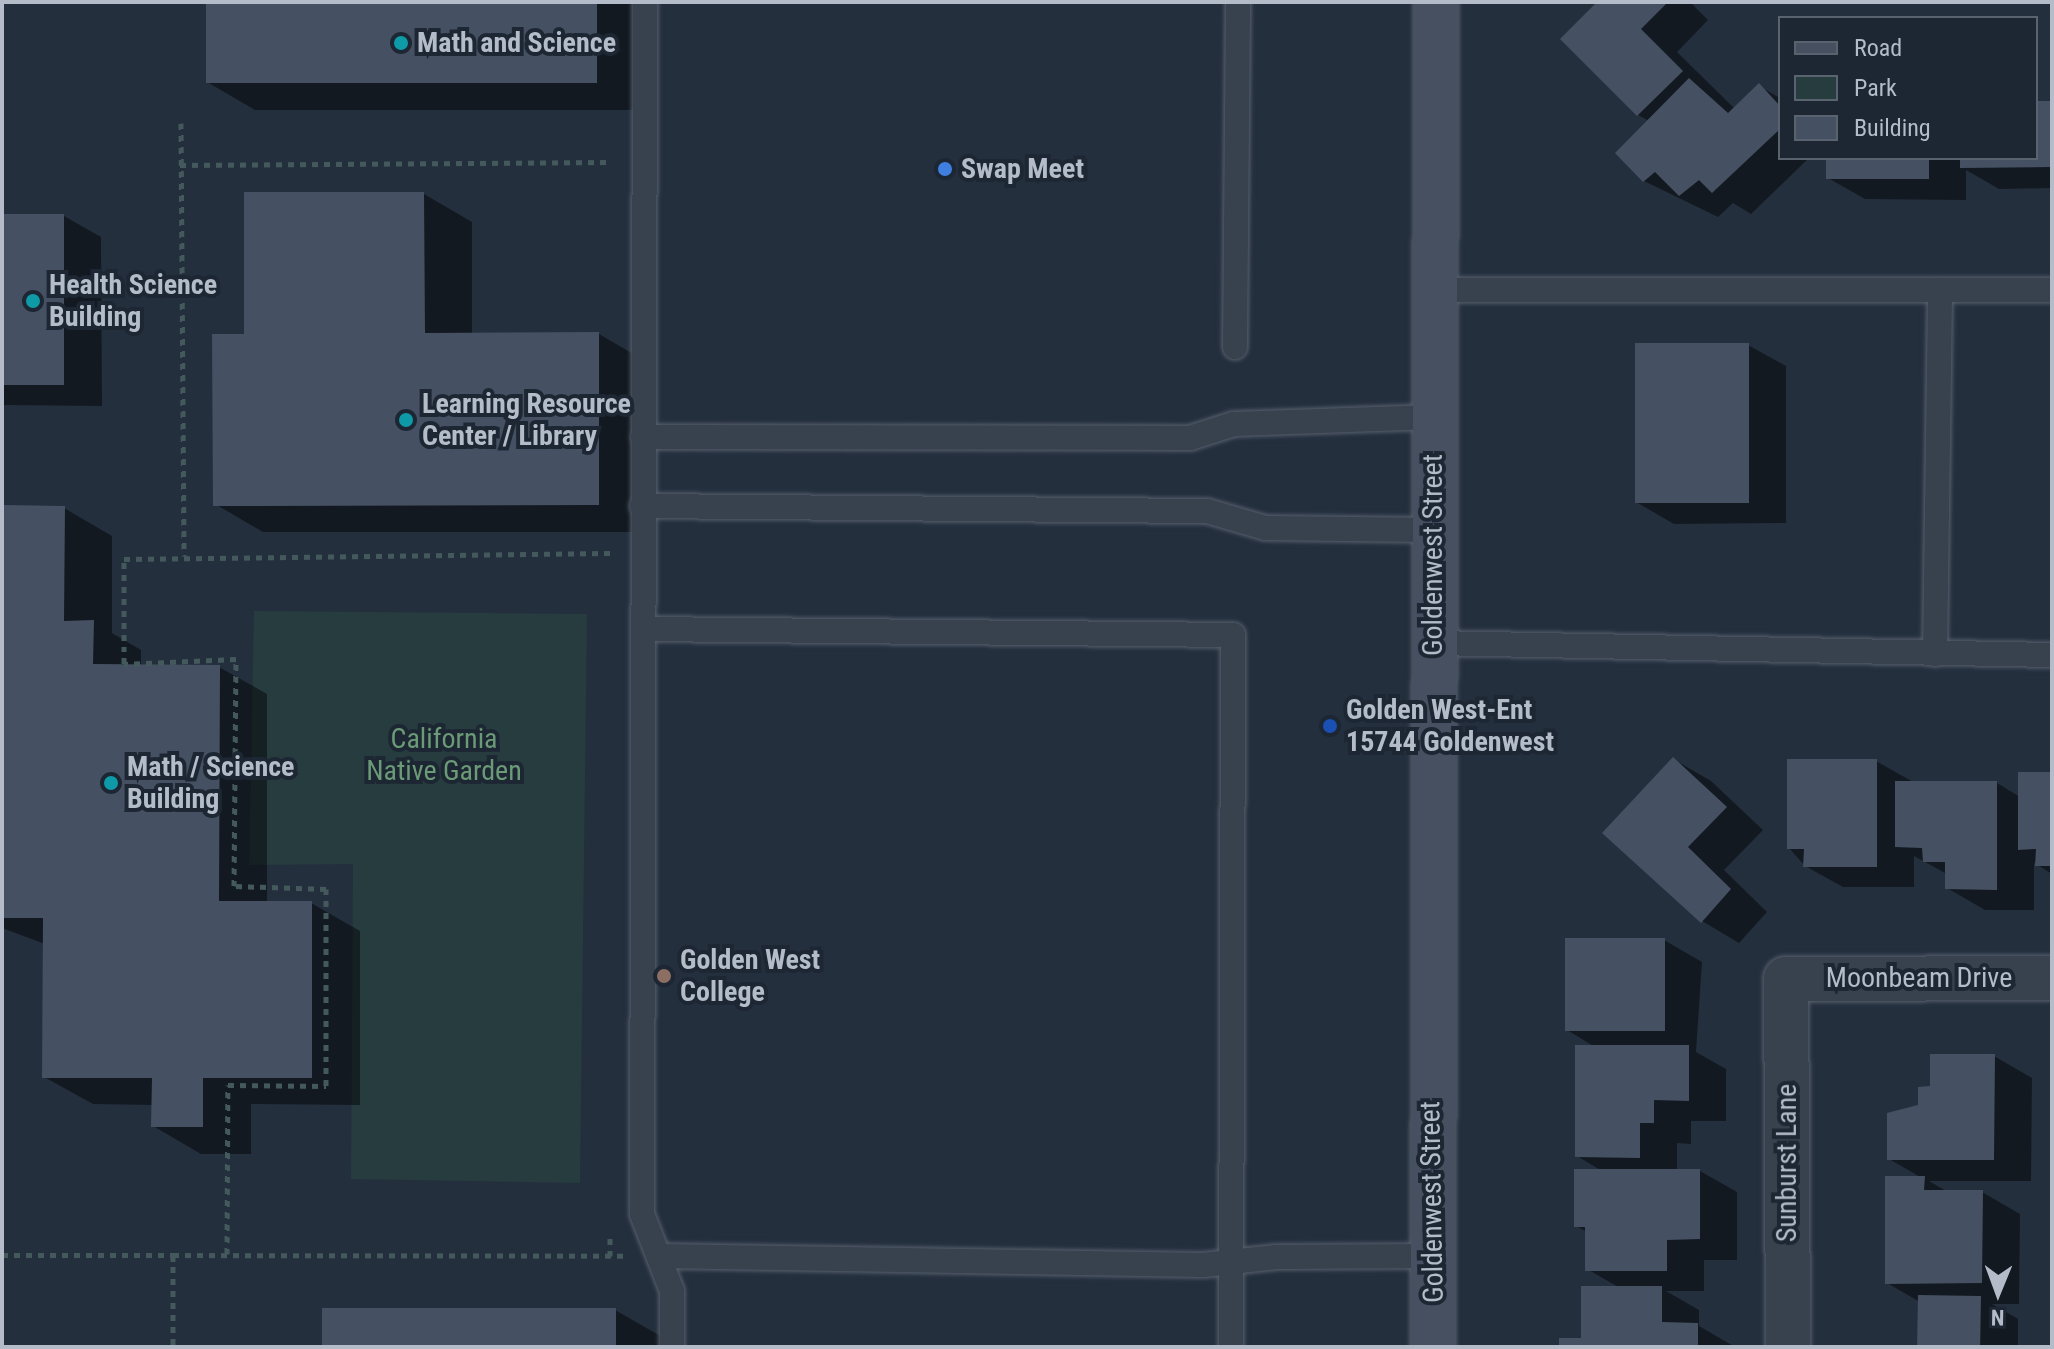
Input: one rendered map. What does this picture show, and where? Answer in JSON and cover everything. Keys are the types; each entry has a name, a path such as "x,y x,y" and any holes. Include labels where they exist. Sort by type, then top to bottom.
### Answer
{"main road":[{"name":"Goldenwest Street","path":"1433,1347 1436,2"}],"street":[{"name":"Moonbeam Drive","path":"1786,979 2052,978"},
{"name":"Sunburst Lane","path":"1786,979 1788,1347"}],"lane":[{"path":"645,2 642,1214 672,1291 672,1347"},
{"path":"1235,347 1238,2"},
{"path":"1436,290 2052,290"},
{"path":"1935,654 1940,290"},
{"path":"643,437 1190,438 1234,424 1434,417"},
{"path":"642,506 1207,511 1266,528 1433,530"},
{"path":"643,629 1233,635 1231,1347"},
{"path":"1433,643 2052,655"},
{"path":"659,1256 1233,1260 1434,1256"}],"path":[{"path":"181,123 184,556"},
{"path":"180,165 625,162"},
{"path":"227,1254 228,1085 326,1086 326,889 234,886 236,659 124,664 124,559 616,553"},
{"path":"2,1255 659,1256"},
{"path":"173,1255 173,1347"}],"green space":[{"name":"California Native Garden","path":"254,611 587,614 580,1183 351,1179 353,864 249,865"}],"building":[{"name":"Math and Science","path":"206,2 597,2 597,83 206,83"},
{"path":"1597,2 1668,2 1641,29 1683,71 1637,116 1560,39"},
{"path":"1689,78 1728,113 1759,83 1778,104 1778,131 1712,193 1699,180 1679,196 1655,172 1643,182 1615,153"},
{"path":"2038,101 2052,101 2052,167 1960,168 1960,160 2038,160"},
{"path":"1826,160 1929,160 1929,179 1826,179"},
{"name":"Learning Resource Center / Library","path":"244,192 424,192 425,333 599,332 599,505 213,506 212,334 244,334"},
{"name":"Health Science Building","path":"2,214 64,214 64,385 2,385"},
{"path":"1635,343 1749,343 1749,503 1635,503"},
{"name":"Math / Science Building","path":"2,505 65,506 64,621 94,620 93,664 220,665 219,901 312,901 312,1078 203,1078 203,1127 151,1127 152,1078 42,1078 43,918 2,918"},
{"path":"1673,757 1727,807 1688,847 1731,889 1701,923 1602,833"},
{"path":"1787,759 1877,759 1877,867 1803,867 1804,849 1787,849"},
{"path":"2018,772 2052,772 2052,866 2035,866 2036,849 2018,850"},
{"path":"1895,781 1997,781 1997,890 1945,889 1945,862 1923,862 1922,848 1895,847"},
{"path":"1565,938 1665,938 1665,1031 1565,1031"},
{"path":"1575,1045 1689,1045 1689,1101 1654,1100 1654,1123 1640,1123 1640,1158 1575,1157"},
{"path":"1930,1054 1995,1054 1994,1160 1887,1160 1887,1113 1918,1105 1918,1087 1930,1086"},
{"path":"1574,1169 1700,1169 1700,1239 1667,1240 1667,1271 1585,1271 1585,1227 1574,1227"},
{"path":"1885,1176 1925,1176 1924,1190 1983,1190 1982,1283 1885,1284"},
{"path":"1581,1286 1662,1286 1662,1322 1698,1323 1698,1347 1559,1347 1559,1338 1581,1338"},
{"path":"1918,1295 1981,1296 1980,1347 1917,1347"},
{"path":"322,1308 616,1308 616,1347 322,1347"}],"place":[{"name":"Math and Science","path":"401,43"},
{"name":"Swap Meet","path":"945,169"},
{"name":"Health Science Building","path":"33,301"},
{"name":"Learning Resource Center / Library","path":"406,420"},
{"name":"Golden West-Ent 15744 Goldenwest","path":"1330,726"},
{"name":"Math / Science Building","path":"111,783"},
{"name":"Golden West College","path":"664,976"}]}
